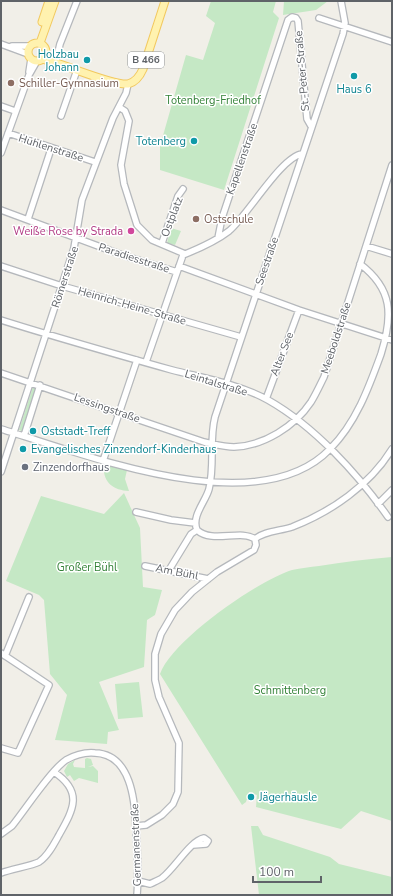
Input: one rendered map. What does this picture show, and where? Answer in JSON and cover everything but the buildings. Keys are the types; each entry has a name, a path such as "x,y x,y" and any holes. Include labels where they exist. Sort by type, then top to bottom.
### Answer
{"main road":[{"path":"37,57 35,44 49,1"},
{"path":"35,44 55,1"},
{"name":"B 466","path":"37,57 57,60 77,70 118,83 128,84 134,81 141,74 164,1"},
{"path":"35,44 45,47 37,57"}],"street":[{"path":"57,60 77,1"},
{"name":"Seestraße","path":"195,523 208,492 214,423 344,26 341,1"},
{"name":"St.-Peter-Straße","path":"294,17 298,22 307,119 311,126"},
{"name":"Kapellenstraße","path":"218,238 222,218 288,20 294,17"},
{"path":"319,18 392,42"},
{"path":"3,45 35,44"},
{"path":"1,153 15,111 37,57 3,45"},
{"path":"61,116 77,70"},
{"name":"Römerstraße","path":"1,472 15,433 77,239 80,209 95,162 126,93 128,84"},
{"path":"1,106 15,111"},
{"path":"119,107 125,111 129,121 121,165 131,211 142,232 152,240 162,243"},
{"name":"Hühlenstraße","path":"8,133 51,149 95,162"},
{"path":"28,219 51,149"},
{"path":"146,362 183,255 218,238 228,231 240,220 284,165 298,155 302,154"},
{"name":"Meeboldstraße","path":"212,444 234,446 260,442 277,433 296,419 311,401 324,377 392,165"},
{"name":"Ostplatz","path":"183,188 178,196 162,243 185,254"},
{"name":"Paradiesstraße","path":"1,210 57,230 77,239 177,272"},
{"path":"366,246 392,254"},
{"path":"1,429 103,461 148,473 210,481 232,482 274,479 294,474 330,449 350,422 365,398 389,339 390,297 372,272 360,264"},
{"name":"Heinrich-Heine-Straße","path":"1,266 62,286 163,313 241,337"},
{"path":"179,266 299,310 389,339"},
{"name":"Alter See","path":"266,399 299,310"},
{"name":"Leintalstraße","path":"1,320 226,385 266,399 296,419 330,449 362,483 388,517"},
{"path":"103,461 137,360"},
{"name":"Lessingstraße","path":"1,373 212,444"},
{"path":"24,436 40,386"},
{"path":"255,539 260,534 290,528 337,504 378,469 392,449"},
{"path":"378,504 392,490"},
{"path":"136,512 171,520 195,523 197,530 201,533 209,535 247,536 255,539"},
{"path":"170,570 192,534 197,530"},
{"path":"136,826 146,825 162,815 173,804 178,792 179,743 159,697 155,680 154,664 158,645 169,619 183,600 208,579 254,550 256,544 255,539"},
{"name":"Am Bühl","path":"145,566 208,579"},
{"path":"1,748 18,753 49,685 3,655 29,596"},
{"name":"Germanenstraße","path":"1,834 12,826 54,772 65,761 84,753 108,755 118,763 131,785 135,797 138,881 137,895"},
{"path":"1,874 35,864 45,858 71,812 74,801 70,786 64,778 54,772"},
{"path":"138,881 150,884 162,878 193,846"}],"green space":[{"name":"Totenberg-Friedhof","path":"211,1 276,1 273,12 279,18 224,190 160,170 160,146 186,55 203,60 215,23 206,16"},
{"path":"284,1 328,1 316,10 283,15"},
{"path":"171,228 181,231 175,245 167,243"},
{"path":"33,387 39,389 24,432 19,430"},
{"path":"104,464 127,470 125,479 129,491 118,489 109,484 105,475"},
{"name":"Großer Bühl","path":"124,493 140,528 143,587 162,590 155,615 147,620 144,667 99,682 119,730 108,732 107,744 55,740 67,695 50,674 44,600 39,595 6,581 41,496 104,514"},
{"name":"Schmittenberg","path":"392,557 392,821 361,811 341,829 256,807 257,795 249,792 246,802 242,805 160,674 168,660 181,645 217,613 258,586 277,576 292,570"},
{"path":"139,682 143,717 118,719 115,684"},
{"path":"85,759 91,759 93,765 88,767 93,766 98,771 98,783 79,778 74,781 70,775 67,777 64,771 68,764 75,760 73,764 74,767 85,768"},
{"path":"251,826 258,826 263,835 330,857 339,864 392,877 392,895 259,895"}],"place":[{"name":"Holzbau Johann","path":"87,60"},
{"name":"Haus 6","path":"354,76"},
{"name":"Schiller-Gymnasium","path":"11,83"},
{"name":"Totenberg","path":"194,141"},
{"name":"Ostschule","path":"196,219"},
{"name":"Weiße Rose by Strada","path":"131,231"},
{"name":"Oststadt-Treff","path":"33,431"},
{"name":"Evangelisches Zinzendorf-Kinderhaus","path":"23,449"},
{"name":"Zinzendorfhaus","path":"25,467"},
{"name":"Jägerhäusle","path":"251,797"}]}
